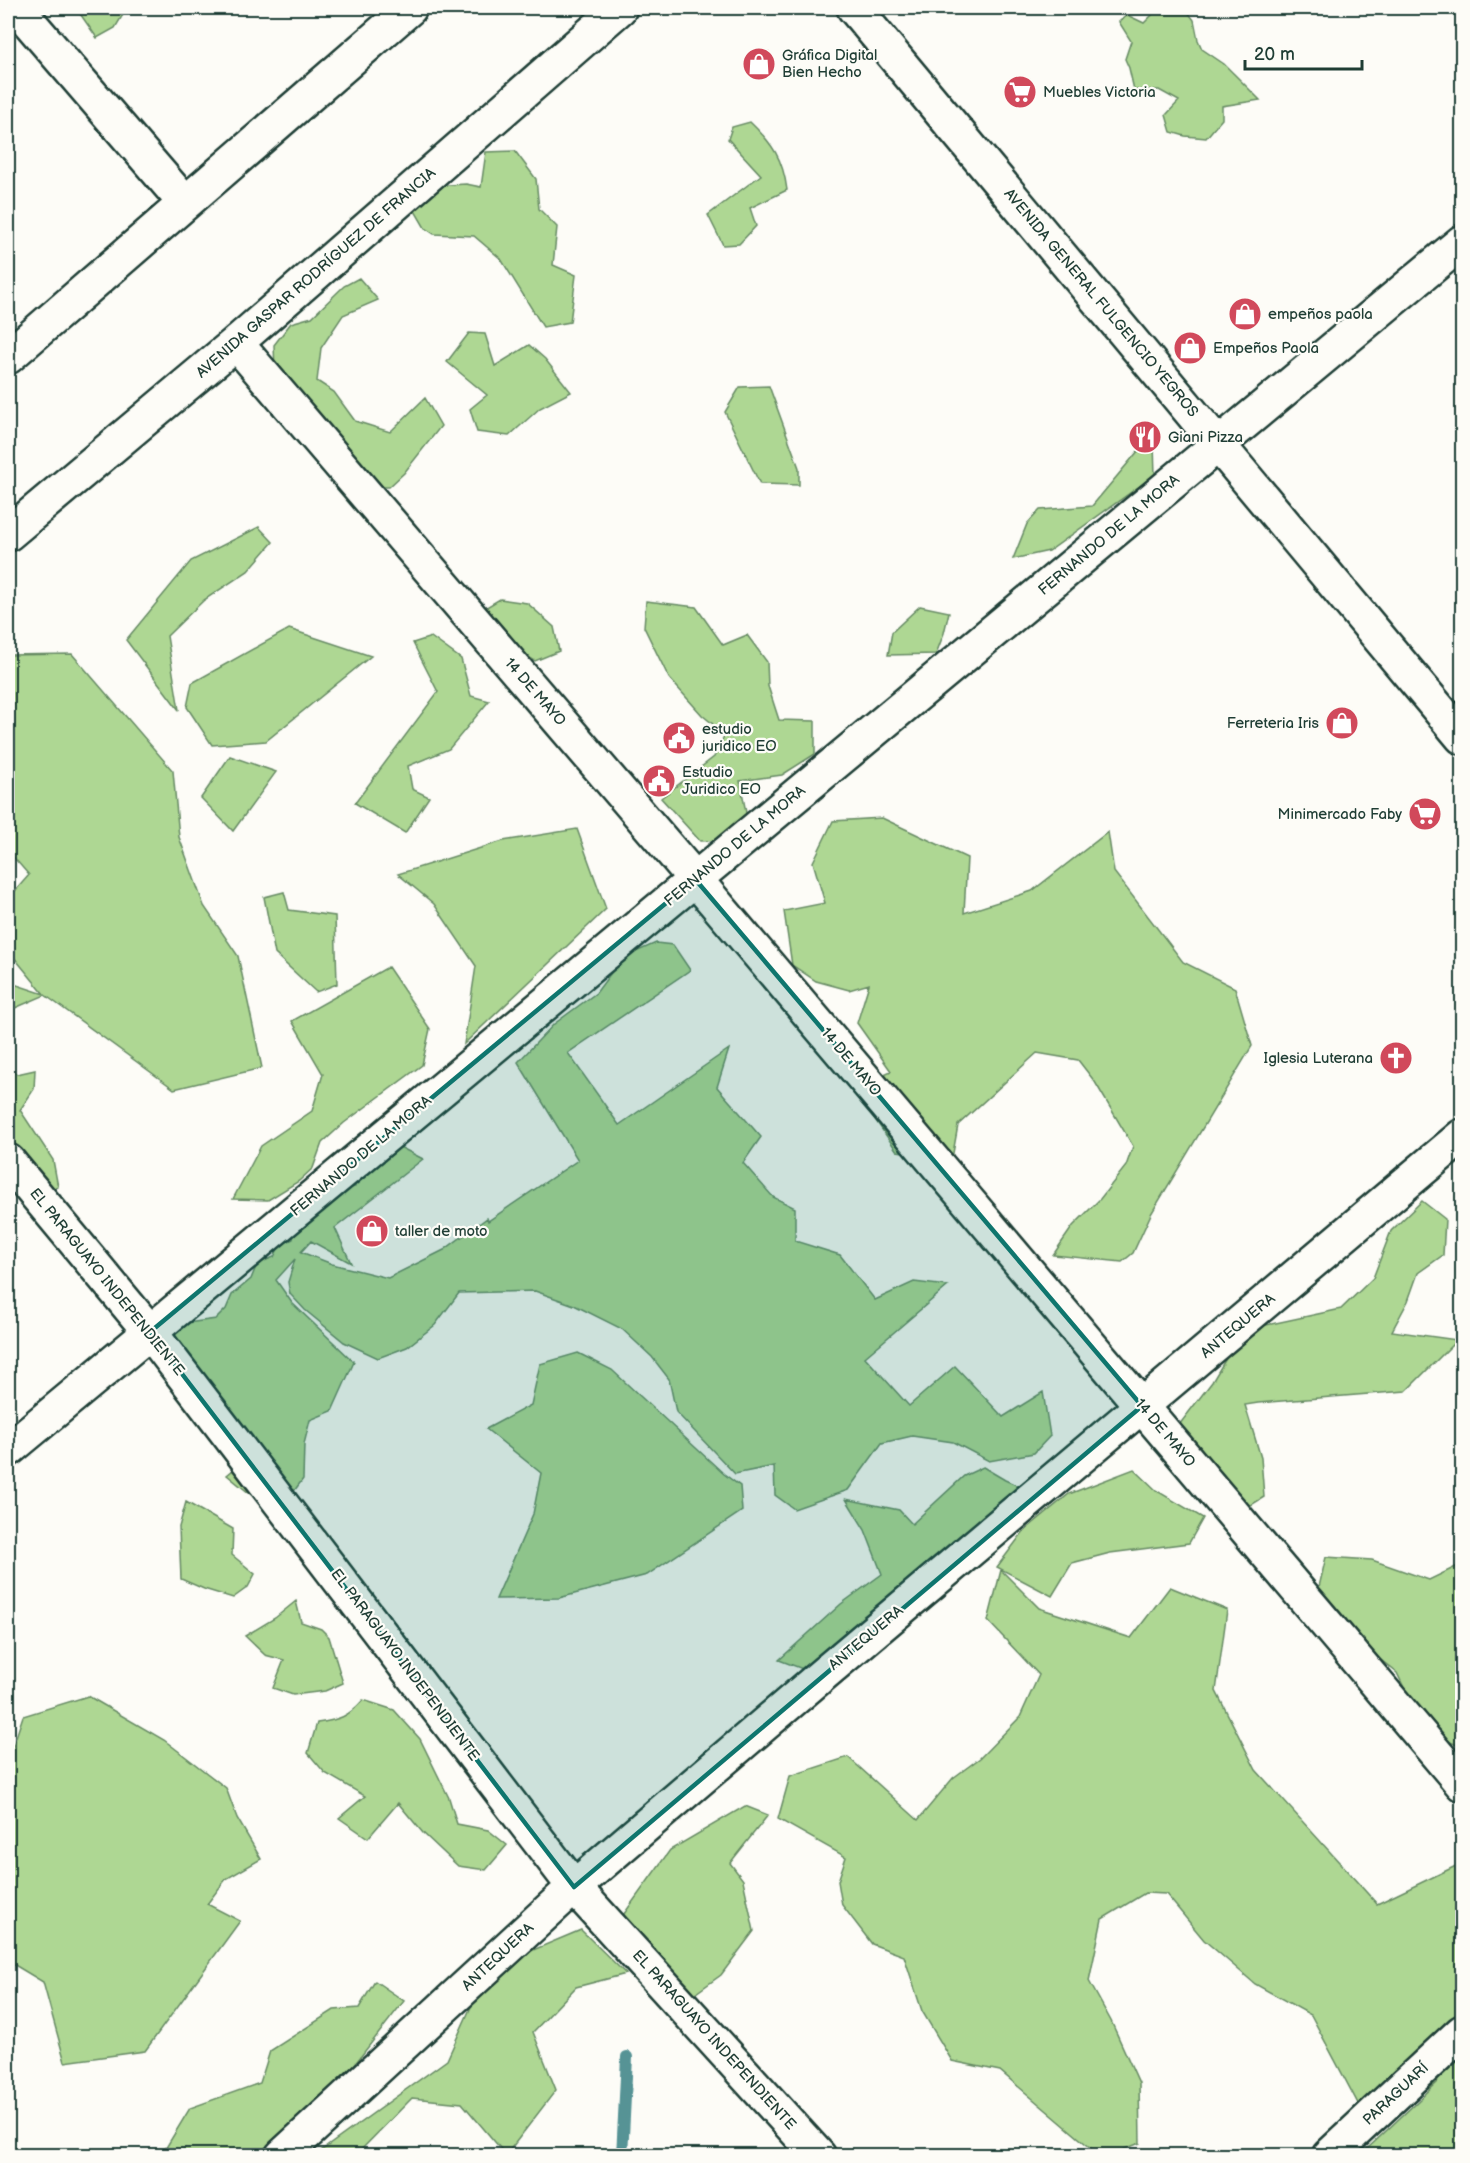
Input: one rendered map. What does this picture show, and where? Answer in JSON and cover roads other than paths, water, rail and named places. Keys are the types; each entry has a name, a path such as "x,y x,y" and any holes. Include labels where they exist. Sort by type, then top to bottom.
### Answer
{"street":[{"path":"18,8 185,203"},
{"path":"8,357 410,8"},
{"name":"AVENIDA GASPAR RODRÍGUEZ DE FRANCIA","path":"8,534 236,343 620,8"},
{"name":"AVENIDA GENERAL FULGENCIO YEGROS","path":"854,8 1462,736"},
{"name":"FERNANDO DE LA MORA","path":"8,1450 1462,242"},
{"name":"14 DE MAYO","path":"236,343 695,879 1462,1784"},
{"name":"ANTEQUERA","path":"282,2156 574,1887 1462,1136"},
{"name":"EL PARAGUAYO INDEPENDIENTE","path":"8,1161 150,1332 574,1887 819,2156"},
{"name":"PARAGUARÍ","path":"1329,2156 1462,2032"}],"waterway":[{"path":"622,2156 627,2057"}],"place":[{"name":"Gráfica Digital Bien Hecho","path":"759,64"},
{"name":"Muebles Victoria","path":"1020,92"},
{"name":"empeños paola","path":"1245,314"},
{"name":"Empeños Paola","path":"1190,348"},
{"name":"Giani Pizza","path":"1145,437"},
{"name":"Ferreteria Iris","path":"1342,723"},
{"name":"estudio juridico EO","path":"679,738"},
{"name":"Estudio Juridico EO","path":"659,781"},
{"name":"Minimercado Faby","path":"1425,814"},
{"name":"Iglesia Luterana","path":"1396,1058"},
{"name":"taller de moto","path":"372,1231"}]}
